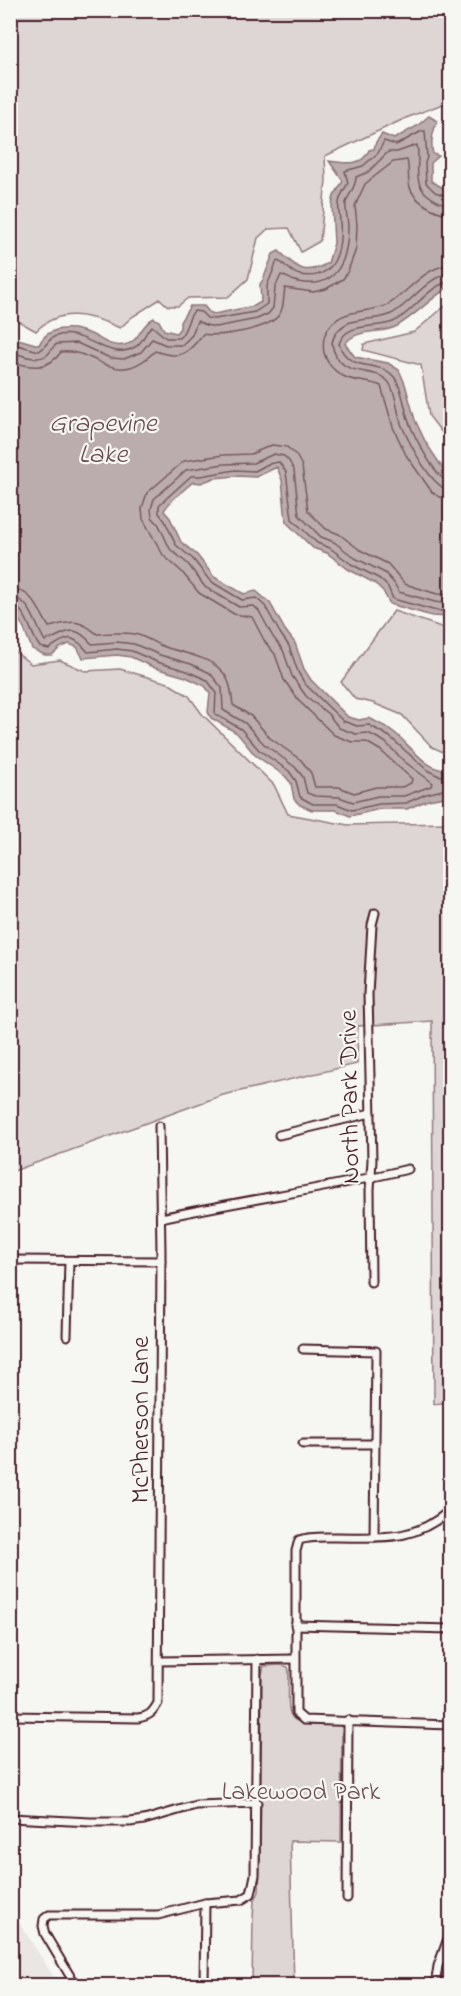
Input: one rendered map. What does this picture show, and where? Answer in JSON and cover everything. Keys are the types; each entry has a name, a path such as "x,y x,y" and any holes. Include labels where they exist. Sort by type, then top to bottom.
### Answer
{"street":[{"name":"North Park Drive","path":"371,1282 368,994 372,925 375,913"},
{"path":"279,1135 371,1113"},
{"name":"McPherson Lane","path":"10,1716 138,1718 146,1717 153,1712 158,1703 161,1261 159,1126"},
{"path":"161,1218 408,1169"},
{"path":"10,1260 161,1261"},
{"path":"67,1336 69,1261"},
{"path":"303,1349 376,1350 374,1537"},
{"path":"303,1444 374,1444"},
{"path":"450,1510 422,1530 408,1535 310,1537 299,1540 296,1551 295,1625 296,1707 300,1718 450,1725"},
{"path":"295,1625 450,1629"},
{"path":"76,1986 45,1934 44,1919 49,1915 158,1915 205,1903 241,1900 251,1894 255,1875 257,1803 257,1659"},
{"path":"159,1661 295,1659"},
{"path":"347,1898 348,1720"},
{"path":"10,1818 130,1822 196,1805 257,1803"},
{"path":"204,1986 205,1903"},
{"path":"435,1986 438,1966 450,1933"}],"shaded area":[{"path":"11,1910 59,1985 11,1985"}],"green space":[{"path":"10,11 450,11 450,107 445,103 406,118 325,156 326,180 320,241 301,252 289,228 268,229 258,238 248,279 228,297 188,298 178,306 168,306 160,299 132,317 120,328 98,319 76,315 55,318 36,331 11,317"},
{"path":"450,302 450,443 429,416 421,365 363,350 364,344 414,332"},
{"path":"394,611 450,628 450,755 432,747 402,715 373,703 355,699 341,682"},
{"path":"10,648 31,664 60,660 85,671 120,669 168,683 189,696 202,714 274,785 288,814 348,825 450,823 450,1402 434,1404 432,1021 358,1026 357,1064 223,1095 11,1172"},
{"name":"Lakewood Park","path":"264,1666 288,1667 289,1671 289,1702 293,1718 307,1723 339,1724 342,1728 341,1842 290,1841 294,1985 252,1986 254,1901 259,1892 260,1863 262,1674"}],"water":[{"name":"Grapevine Lake","path":"429,116 437,121 432,145 433,154 439,156 431,163 431,181 450,192 450,286 397,326 356,335 345,344 355,357 388,363 399,370 415,420 426,443 450,479 450,617 432,616 390,604 376,584 348,569 327,553 313,548 286,522 282,480 277,467 256,477 236,476 214,478 201,483 193,482 164,511 170,518 181,542 197,555 214,577 244,594 256,591 270,603 295,643 304,669 311,680 348,717 359,720 369,718 392,731 427,763 442,770 450,769 450,796 428,800 407,809 380,809 350,816 336,810 312,810 300,805 294,799 291,783 285,776 255,755 237,733 211,718 208,712 210,693 205,686 131,657 117,655 83,658 77,647 69,644 52,655 45,655 32,649 23,626 11,608 11,337 39,345 48,334 54,331 74,329 119,346 133,341 145,325 154,318 159,321 164,330 176,333 190,306 204,306 214,314 254,306 261,302 260,284 273,254 279,251 290,262 306,270 328,263 334,243 332,205 334,196 343,181 329,161 352,163 358,161 369,150 374,149 382,134 394,139"}]}
